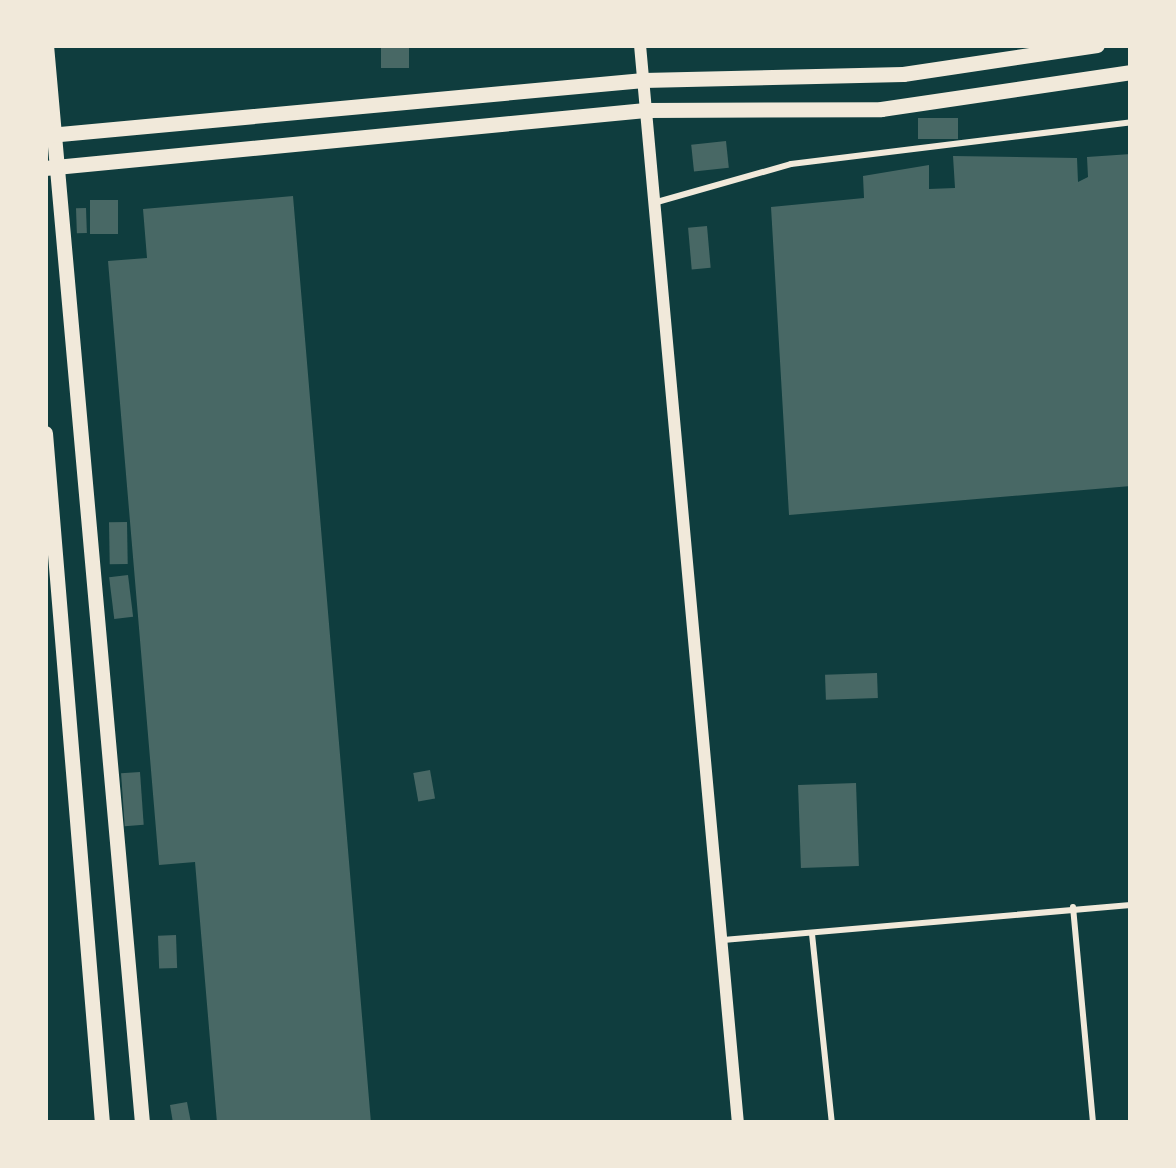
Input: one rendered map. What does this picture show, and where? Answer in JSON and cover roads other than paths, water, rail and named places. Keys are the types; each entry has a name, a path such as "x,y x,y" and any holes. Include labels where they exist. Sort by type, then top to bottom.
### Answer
{"street":[{"path":"46,45 51,167 142,1123"},
{"path":"640,45 738,1123"},
{"path":"49,135 643,80 903,74 1097,45"},
{"path":"51,167 645,110 880,109 1131,72"},
{"path":"45,433 103,1123"}],"lane":[{"path":"654,203 791,164 1131,122"},
{"path":"723,940 1131,905"},
{"path":"1073,908 1093,1123"},
{"path":"812,934 832,1123"}]}
